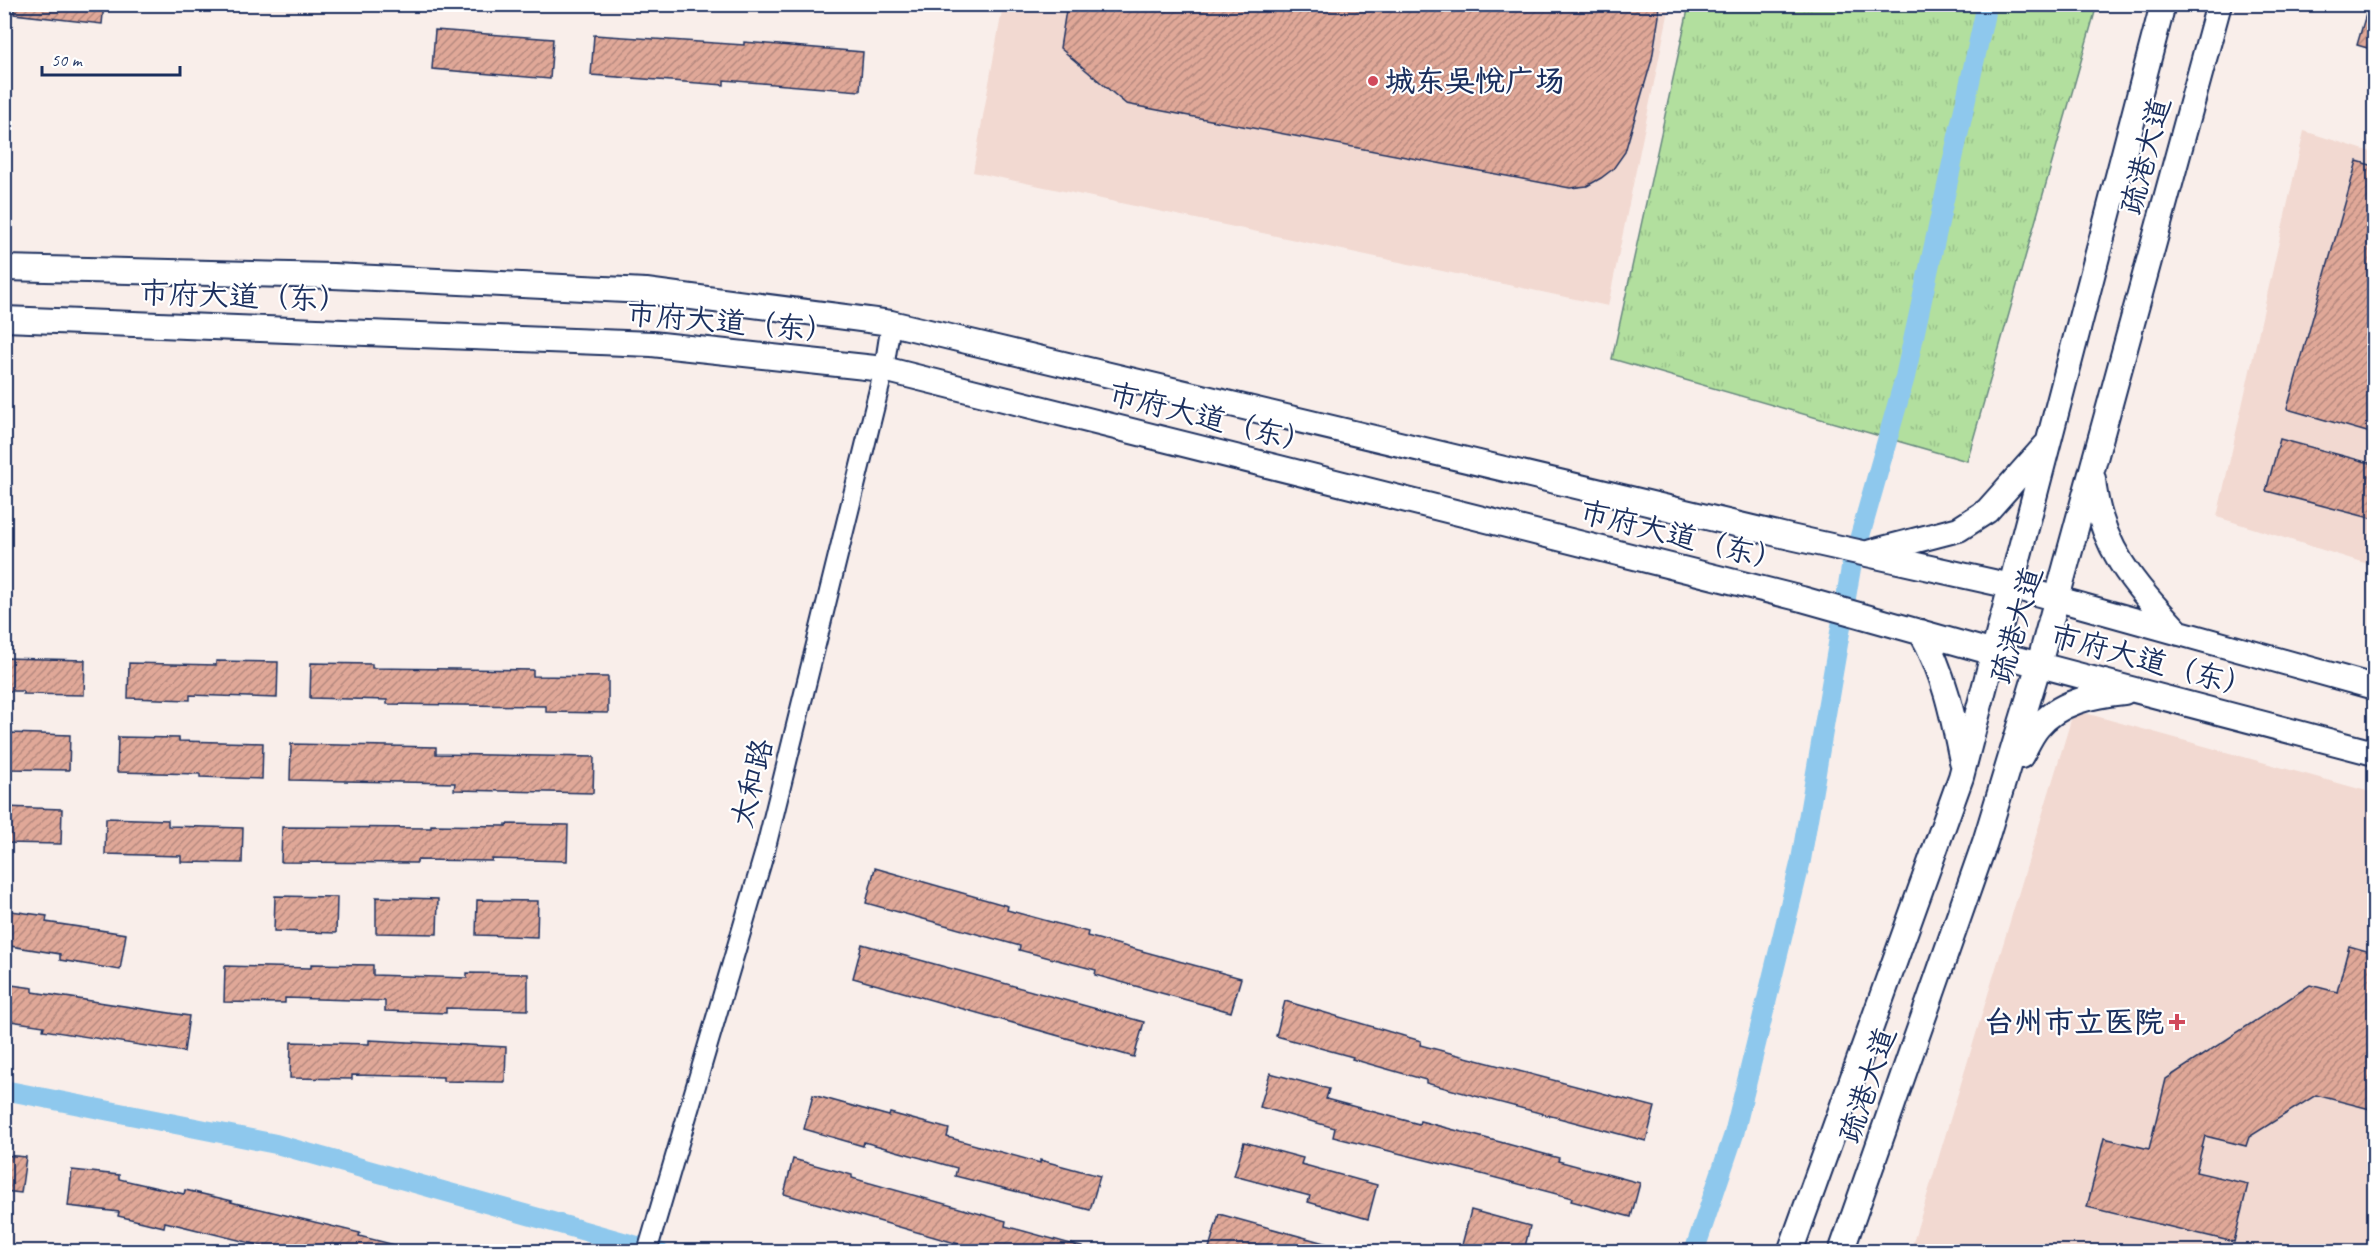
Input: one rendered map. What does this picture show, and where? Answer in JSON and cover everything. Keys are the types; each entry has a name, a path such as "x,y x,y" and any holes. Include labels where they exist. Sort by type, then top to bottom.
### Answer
{"main road":[{"name":"疏港大道","path":"1790,1251 1964,768 2163,4"},
{"name":"疏港大道","path":"1841,1251 1986,842 2039,664 2219,4"},
{"name":"市府大道（东）","path":"4,268 333,276 646,291 891,323 1808,541 2011,586 2374,687"},
{"name":"市府大道（东）","path":"4,319 652,344 884,369 1802,599 1995,653 2374,753"},
{"path":"1862,553 1887,549 1959,529 1987,511 2049,442"},
{"path":"2092,468 2095,500 2101,525 2140,590 2179,633"},
{"path":"1921,632 1932,653 1947,693 1964,768"},
{"path":"2002,787 2037,728 2053,714 2093,694 2139,690"}],"street":[{"name":"太和路","path":"647,1251 765,851 884,369 891,323"}],"shaded area":[{"path":"1003,5 1670,5 1608,306 973,172"},
{"path":"2304,131 2374,153 2374,566 2217,517"},
{"name":"台州市立医院","path":"2074,710 2374,793 2374,1251 1910,1252"}],"green space":[{"path":"1689,5 2097,5 1967,461 1612,359"}],"building":[{"path":"14,4 104,4 102,24 14,14"},
{"name":"城东吴悦广场","path":"1067,4 1658,4 1659,16 1652,59 1625,152 1613,169 1601,178 1587,186 1570,188 1126,104 1060,48"},
{"path":"2369,4 2374,4 2374,50 2357,45"},
{"path":"435,30 553,39 550,79 432,69"},
{"path":"594,35 744,45 744,42 863,52 860,91 724,80 724,85 591,75"},
{"path":"2357,161 2374,166 2374,434 2287,409"},
{"path":"2280,439 2374,464 2374,519 2266,491"},
{"path":"4,658 85,660 84,695 23,694 23,691 4,691"},
{"path":"216,661 278,662 277,698 190,695 190,700 128,698 129,663 216,665"},
{"path":"311,663 372,664 372,668 533,670 533,676 608,677 608,713 546,712 546,706 387,704 387,700 310,698"},
{"path":"9,733 70,735 69,770 8,769"},
{"path":"118,737 263,743 262,779 200,777 200,774 117,772"},
{"path":"291,744 436,747 436,754 594,757 593,793 454,790 455,783 290,780"},
{"path":"4,807 62,809 61,844 4,843"},
{"path":"106,818 168,820 168,826 243,828 242,863 181,862 181,856 105,854"},
{"path":"506,824 568,825 567,861 492,859 492,861 417,860 417,863 281,862 282,827 431,828 431,825 506,826"},
{"path":"875,868 1008,906 1007,910 1088,932 1087,936 1241,978 1231,1012 1095,975 1096,970 1019,950 1020,946 866,903"},
{"path":"275,896 337,897 336,933 274,931"},
{"path":"376,897 438,899 437,934 376,933"},
{"path":"477,900 538,901 537,937 476,935"},
{"path":"4,910 47,916 46,922 126,934 120,970 60,960 60,954 4,945"},
{"path":"862,944 1144,1022 1134,1057 853,978"},
{"path":"2349,946 2374,953 2374,1009 2368,1035 2374,1037 2374,1110 2316,1095 2249,1137 2246,1146 2205,1136 2196,1172 2248,1184 2234,1242 2087,1207 2104,1138 2149,1149 2166,1079 2310,985 2337,992"},
{"path":"311,964 373,965 373,975 467,978 467,973 528,974 528,1010 446,1008 446,1013 385,1011 385,1001 285,998 285,1003 224,1002 225,966 311,968"},
{"path":"4,984 33,988 33,992 189,1016 184,1052 43,1030 44,1026 4,1020"},
{"path":"1285,1001 1421,1041 1420,1045 1655,1107 1646,1141 1426,1083 1426,1080 1352,1059 1353,1057 1276,1036"},
{"path":"369,1040 506,1047 505,1082 443,1081 443,1077 352,1075 352,1079 290,1078 291,1042 369,1044"},
{"path":"1270,1073 1329,1089 1326,1099 1419,1124 1420,1121 1500,1142 1559,1158 1558,1161 1640,1183 1631,1217 1571,1201 1572,1198 1333,1137 1335,1128 1260,1107"},
{"path":"813,1095 889,1116 890,1113 949,1129 947,1137 1040,1163 1040,1160 1100,1176 1090,1210 955,1176 957,1168 864,1142 863,1146 804,1129"},
{"path":"1244,1142 1303,1158 1301,1164 1377,1185 1368,1219 1308,1202 1310,1196 1234,1176"},
{"path":"4,1155 26,1157 21,1193 4,1191"},
{"path":"793,1159 1006,1221 1005,1226 1082,1247 1081,1251 983,1251 784,1194"},
{"path":"72,1170 119,1175 119,1179 184,1194 185,1190 232,1201 360,1233 359,1236 399,1246 398,1251 283,1251 165,1222 164,1227 118,1216 119,1212 68,1206"},
{"path":"1471,1210 1530,1226 1524,1251 1487,1251 1462,1245"},
{"path":"1219,1214 1339,1247 1338,1251 1221,1251 1209,1248"}],"waterway":[{"path":"1694,1252 1734,1134 1801,860 1851,568 1905,377 1987,4"},
{"path":"4,1090 276,1144 659,1252"}],"place":[{"name":"城东吴悦广场","path":"1373,81"},
{"name":"台州市立医院","path":"2177,1022"}]}
